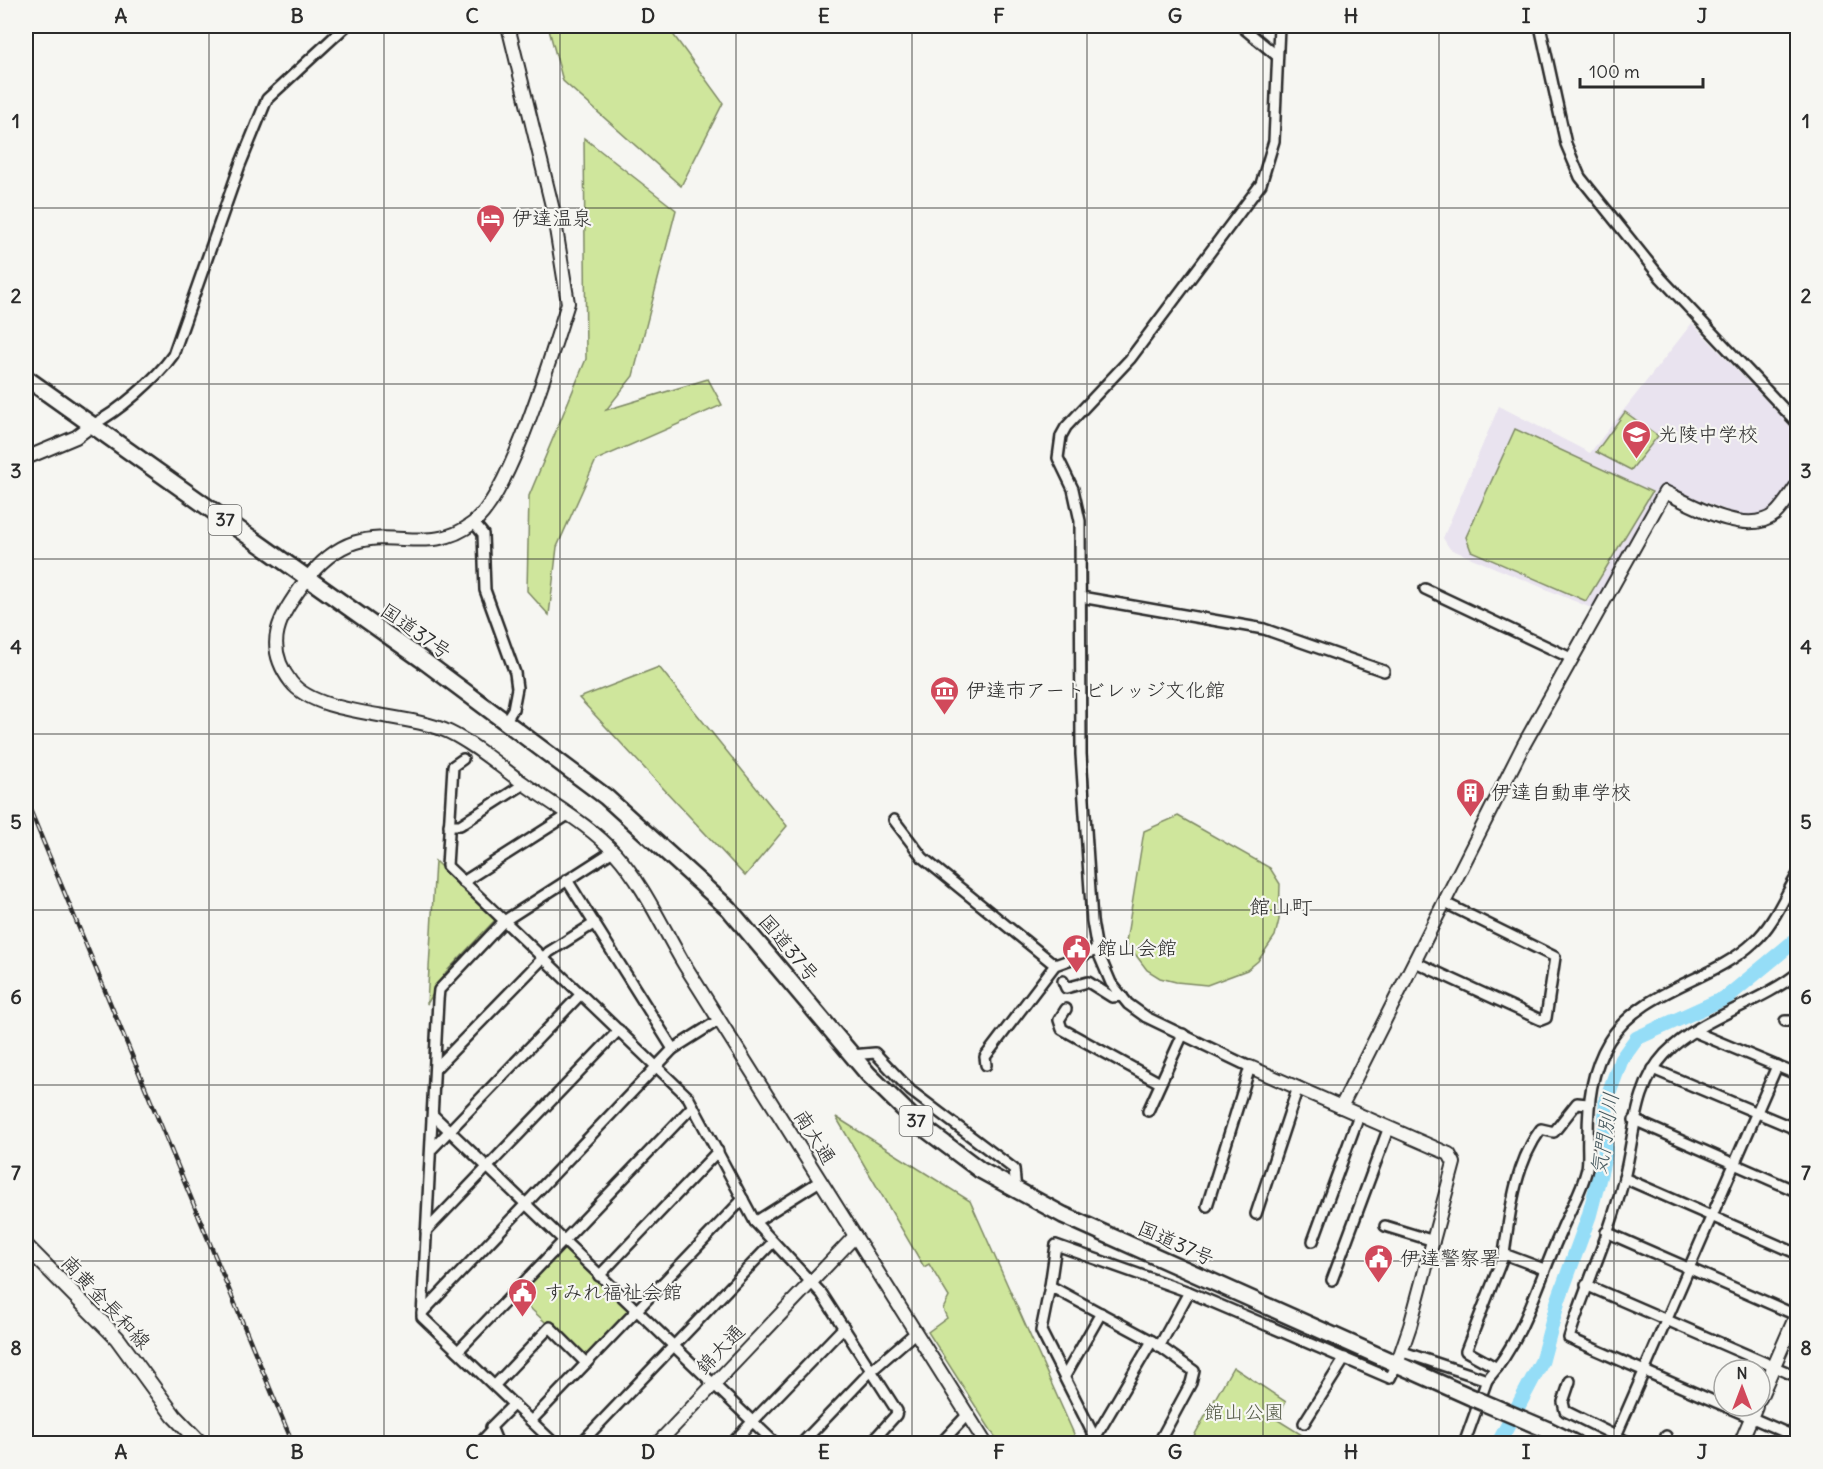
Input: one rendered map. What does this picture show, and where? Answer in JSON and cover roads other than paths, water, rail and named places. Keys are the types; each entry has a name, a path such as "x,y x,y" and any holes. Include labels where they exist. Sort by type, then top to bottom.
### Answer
{"highway":[{"name":"国道37号","path":"26,378 424,661 606,797 729,909 868,1074 920,1125 980,1170 1016,1192 1400,1358 1473,1398 1576,1443"}],"main road":[{"name":"南黄金長和線","path":"26,1246 117,1338 174,1416 201,1443"}],"street":[{"path":"26,458 76,437 104,419 164,368 173,355 240,165 267,99 346,26"},
{"path":"506,722 513,709 517,688 515,674 485,590 483,534 474,523 498,492 533,407 568,303 568,287 553,210 508,26"},
{"path":"1240,26 1276,55"},
{"path":"1097,1441 1041,1331 1056,1245 1190,1292 1390,1378 1400,1358 1454,1163 1449,1154 1251,1068 1146,1017 1111,983 1097,950 1092,921 1082,754 1080,521 1073,489 1058,458 1061,436 1066,427 1130,358 1261,184 1274,141 1279,26"},
{"path":"1540,26 1566,144 1580,177 1661,278 1797,424"},
{"path":"1341,1107 1445,903 1475,838 1571,658 1665,492 1736,522 1756,524 1775,514 1797,483"},
{"name":"南大通","path":"474,523 460,531 434,539 371,537 352,541 326,558 306,579 278,624 275,639 278,657 291,683 319,702 418,721 449,732 478,749 613,851 649,902 718,1020 986,1443"},
{"path":"1425,589 1571,658"},
{"path":"1081,597 1264,629 1384,671"},
{"path":"463,759 453,766 447,866 688,1097 755,1222 822,1294 897,1411 896,1415 870,1443"},
{"path":"449,825 460,825 524,784"},
{"path":"463,882 568,815"},
{"path":"894,820 923,858 1055,965"},
{"path":"555,1443 422,1317 439,990 504,921 613,851"},
{"path":"1466,1443 1487,1380 1523,1327 1544,1269 1587,1168 1588,1104 1594,1070 1611,1038 1651,1001 1728,960 1755,942 1771,922 1797,874"},
{"path":"567,880 673,1049"},
{"path":"1415,962 1541,1020 1546,1018 1555,957 1445,903"},
{"path":"435,1069 543,958 595,923"},
{"path":"986,1065 985,1057 1000,1034 1055,965 1097,950"},
{"path":"1797,973 1781,986 1695,1032 1672,1048 1653,1069 1634,1120 1624,1178 1569,1338 1797,1438"},
{"path":"1063,981 1066,988 1088,982 1112,997 1122,996"},
{"path":"431,1150 581,994"},
{"path":"1066,1009 1059,1020 1062,1029 1160,1083"},
{"path":"422,1313 673,1049 718,1020"},
{"path":"1785,1021 1797,1021"},
{"path":"426,1231 618,1030"},
{"path":"1695,1032 1797,1075"},
{"path":"1148,1111 1183,1034"},
{"path":"851,1054 875,1053 911,1091 1014,1169 1016,1192"},
{"path":"1616,1436 1777,1066"},
{"path":"1207,1206 1251,1068"},
{"path":"1653,1069 1797,1130"},
{"path":"1256,1214 1298,1087"},
{"path":"1497,1368 1467,1351 1504,1254 1510,1210 1527,1147 1541,1128 1554,1132 1577,1103 1588,1104"},
{"path":"458,1351 693,1106"},
{"path":"433,1115 776,1443"},
{"path":"1313,1241 1359,1115"},
{"path":"1634,1120 1797,1192"},
{"path":"1332,1280 1389,1127"},
{"path":"599,1275 718,1151"},
{"path":"1624,1178 1797,1254"},
{"path":"755,1222 820,1181"},
{"path":"531,1421 743,1198"},
{"path":"1385,1226 1434,1241"},
{"path":"1606,1232 1797,1314 1772,1371"},
{"name":"錦大通","path":"657,1443 855,1236"},
{"path":"580,1443 773,1242"},
{"path":"1504,1254 1544,1269"},
{"path":"1586,1285 1797,1377"},
{"path":"1050,1286 1156,1344 1194,1371 1191,1383 1158,1443"},
{"path":"1097,1441 1190,1292"},
{"path":"1065,1376 1101,1312"},
{"path":"495,1385 550,1327 586,1363"},
{"path":"731,1443 844,1327"},
{"path":"801,1443 871,1371 916,1332"},
{"path":"1304,1422 1345,1358"},
{"path":"1400,1358 1487,1380"},
{"path":"1570,1381 1563,1402 1565,1411 1632,1443"},
{"path":"479,1443 514,1404"},
{"path":"940,1443 968,1414"},
{"path":"1740,1443 1750,1419"},
{"path":"492,1430 498,1443"}],"waterway":[{"name":"気門別川","path":"1498,1444 1542,1361 1558,1301 1589,1216 1605,1155 1606,1101 1621,1060 1637,1038 1727,997 1798,938"}],"railway":[{"path":"26,800 293,1444"}],"place":[{"name":"伊達温泉","path":"491,244"},
{"name":"光陵中学校","path":"1637,460"},
{"name":"伊達市アートビレッジ文化館","path":"945,716"},
{"name":"伊達自動車学校","path":"1470,818"},
{"name":"館山会館","path":"1076,974"},
{"name":"伊達警察署","path":"1379,1284"},
{"name":"すみれ福祉会館","path":"523,1318"}],"district":[{"name":"館山町","path":"1281,907"}],"park label":[{"name":"館山公園","path":"1244,1412"}]}
